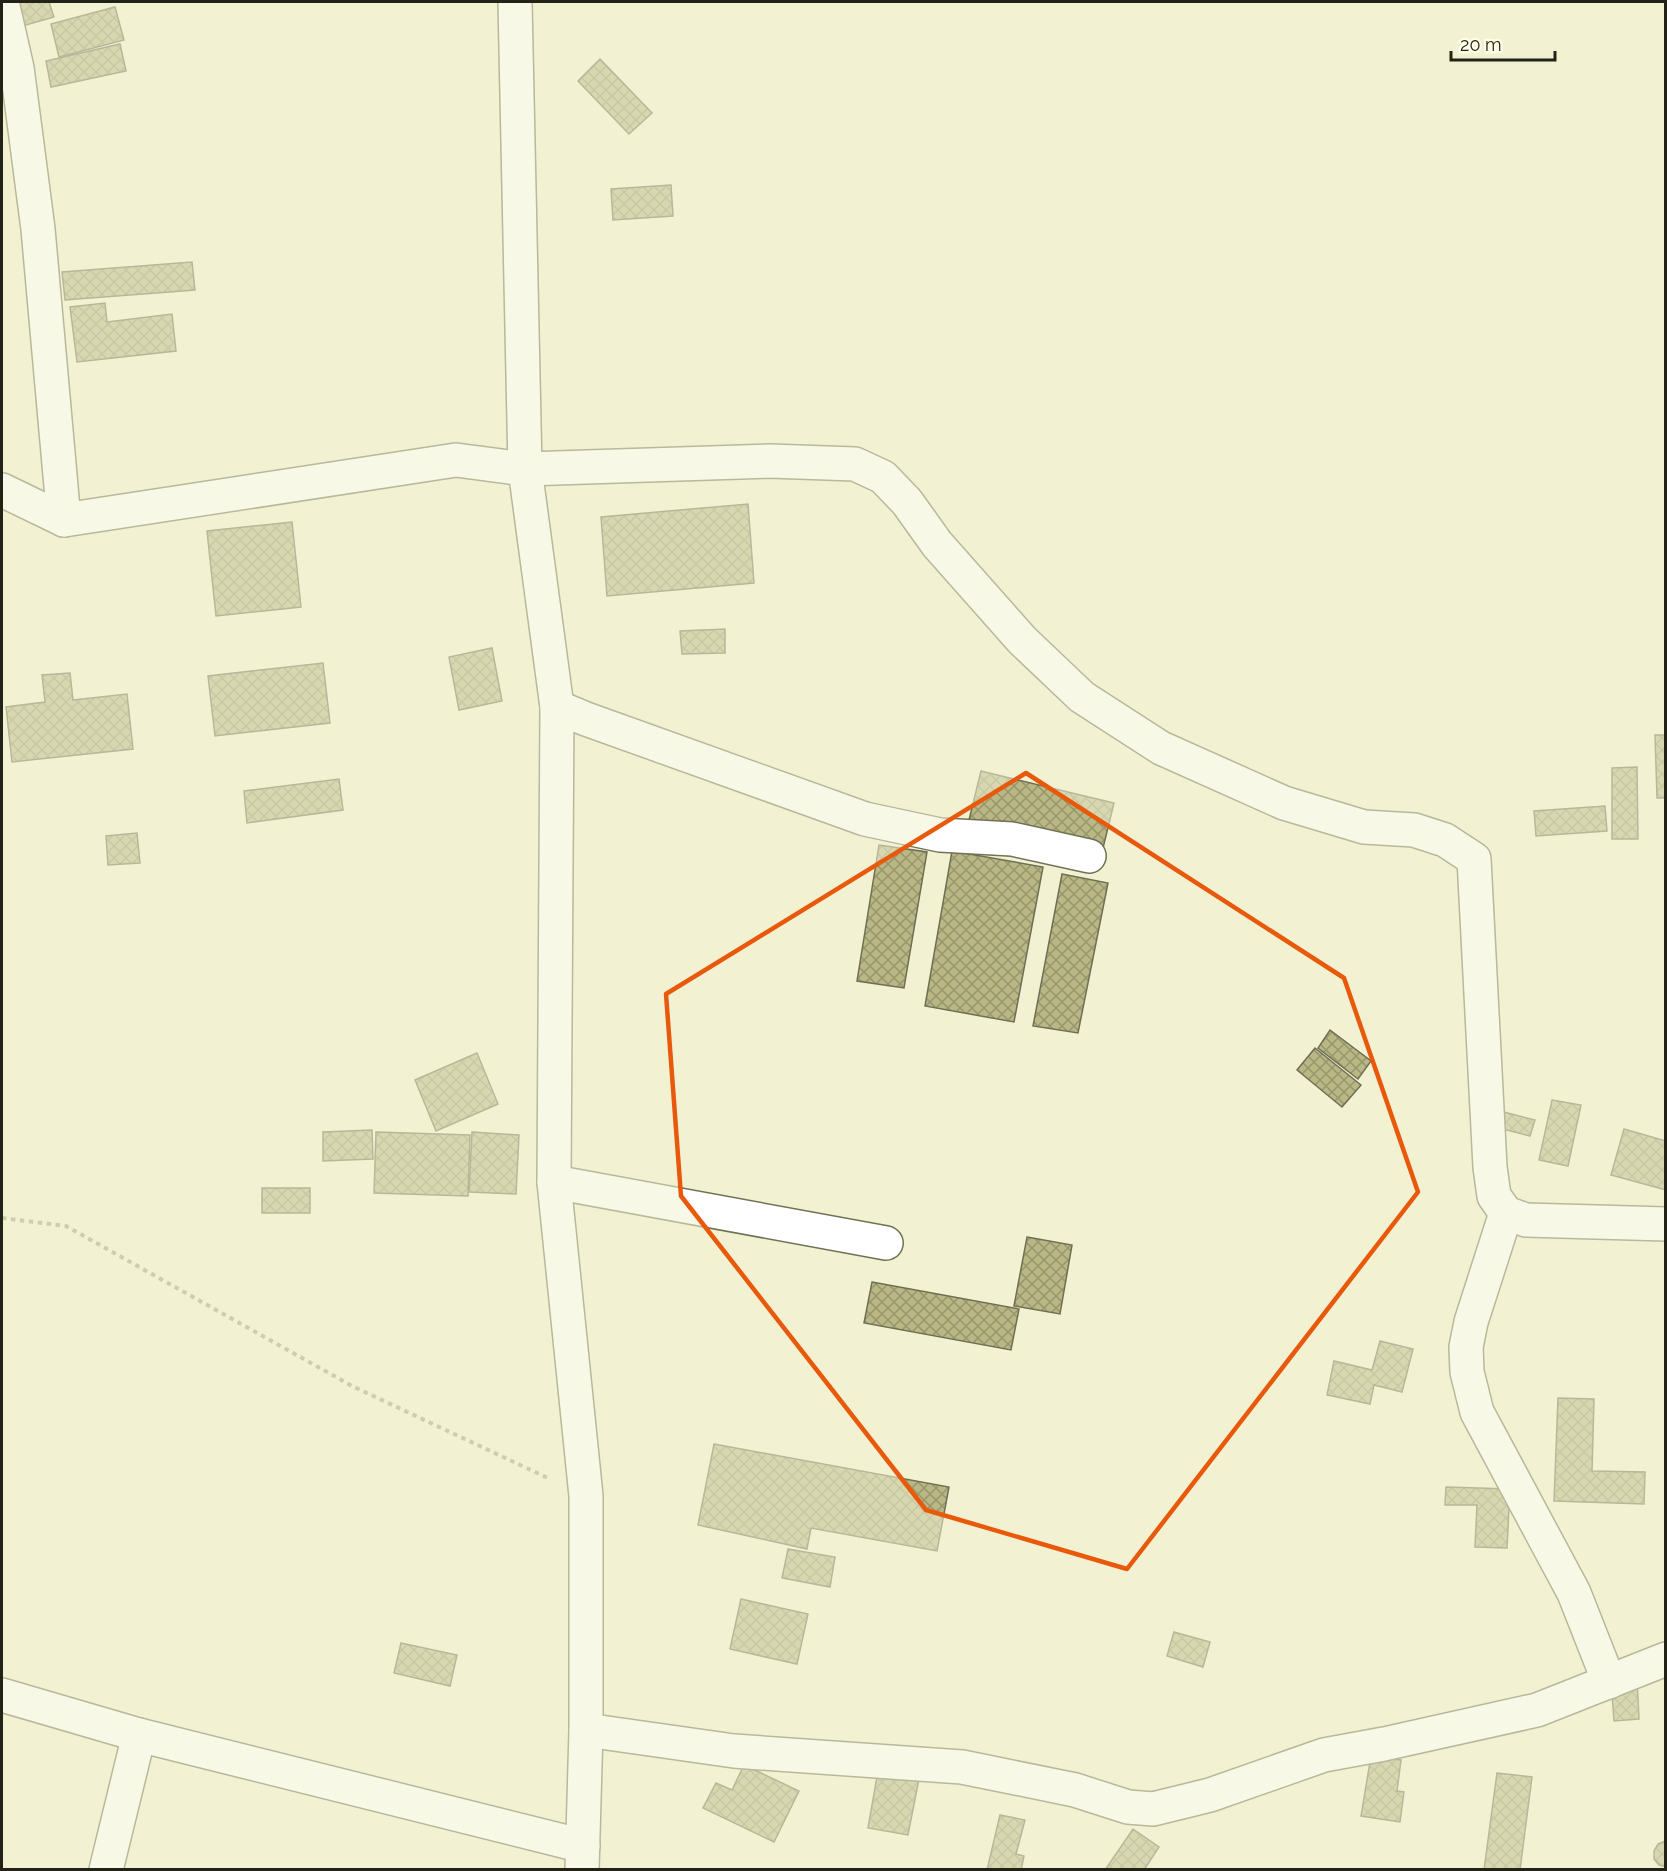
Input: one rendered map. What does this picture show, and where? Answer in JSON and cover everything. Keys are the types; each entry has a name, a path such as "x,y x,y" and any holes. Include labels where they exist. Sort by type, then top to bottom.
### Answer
{"street":[{"path":"2,2 17,68 38,229 64,520"},
{"path":"2,1695 583,1858 586,1730 586,1496 554,1182 557,707 525,469 515,2"},
{"path":"2,490 64,520 456,460 525,469 770,461 855,464 883,477 907,502 937,544 1022,640 1082,697 1161,748 1284,803 1364,827 1414,830 1445,840 1474,859 1490,1167 1494,1196 1506,1213 1526,1220 1665,1224"},
{"path":"557,707 865,819 940,835 1012,839 1089,856"},
{"path":"554,1182 886,1243"},
{"path":"1506,1213 1471,1322 1466,1347 1467,1372 1477,1412 1574,1593 1609,1682"},
{"path":"586,1730 734,1751 962,1767 1075,1790 1128,1807 1154,1809 1210,1795 1324,1755 1537,1710 1665,1659"},
{"path":"106,1869 139,1735"}],"path":[{"path":"2,1218 66,1226 352,1386 586,1496"}],"highlighted area":[{"path":"1026,773 1344,978 1418,1192 1127,1569 926,1510 681,1196 666,994"}],"building":[{"path":"9,2 49,2 54,17 8,30"},
{"path":"115,7 124,40 59,57 51,24"},
{"path":"120,44 126,71 51,87 46,61"},
{"path":"600,59 652,113 629,134 578,81"},
{"path":"671,185 673,216 613,220 611,189"},
{"path":"192,262 195,290 65,300 62,272"},
{"path":"105,303 107,322 172,314 176,351 77,362 70,307"},
{"path":"748,504 754,583 607,596 601,517"},
{"path":"292,522 301,607 216,616 207,531"},
{"path":"725,629 725,653 682,654 680,631"},
{"path":"492,648 502,701 459,710 449,657"},
{"path":"323,663 330,723 215,736 208,676"},
{"path":"70,673 73,700 127,694 133,749 12,762 6,707 45,702 42,675"},
{"path":"1655,735 1666,735 1666,798 1657,798"},
{"path":"1637,767 1638,839 1612,839 1612,768"},
{"path":"981,771 1114,803 1102,852 969,820"},
{"path":"339,779 343,810 247,823 244,791"},
{"path":"1605,806 1607,831 1536,836 1534,811"},
{"path":"137,833 140,863 108,865 106,836"},
{"path":"879,845 927,852 904,988 857,981"},
{"path":"952,851 1043,867 1014,1022 925,1006"},
{"path":"1062,874 1108,883 1078,1033 1033,1026"},
{"path":"1330,1030 1371,1061 1358,1079 1318,1048"},
{"path":"1315,1048 1361,1085 1342,1107 1297,1070"},
{"path":"477,1053 498,1104 436,1131 415,1080"},
{"path":"1552,1100 1581,1105 1568,1166 1539,1160"},
{"path":"1500,1111 1535,1120 1530,1136 1495,1127"},
{"path":"1624,1129 1666,1141 1666,1190 1611,1175"},
{"path":"372,1130 373,1159 323,1161 323,1132"},
{"path":"376,1132 470,1135 468,1196 374,1193"},
{"path":"472,1132 519,1135 516,1194 469,1192"},
{"path":"262,1188 310,1188 310,1213 262,1213"},
{"path":"1027,1237 1072,1245 1060,1314 1014,1306"},
{"path":"872,1282 1019,1309 1011,1350 864,1323"},
{"path":"1380,1341 1413,1349 1402,1392 1374,1385 1370,1404 1327,1395 1334,1361 1372,1370"},
{"path":"1558,1398 1594,1399 1592,1471 1645,1472 1644,1504 1554,1501"},
{"path":"714,1444 949,1487 937,1551 811,1528 807,1549 698,1525"},
{"path":"1446,1487 1510,1489 1507,1548 1475,1547 1477,1505 1445,1505"},
{"path":"788,1549 835,1557 830,1587 782,1578"},
{"path":"741,1599 808,1614 797,1664 730,1649"},
{"path":"1174,1632 1210,1642 1203,1667 1167,1656"},
{"path":"401,1643 457,1655 450,1686 394,1673"},
{"path":"1637,1678 1639,1719 1614,1721 1611,1680"},
{"path":"1371,1756 1401,1760 1397,1791 1404,1792 1400,1822 1361,1816"},
{"path":"744,1765 799,1791 774,1842 703,1808 716,1783 732,1790"},
{"path":"878,1771 919,1779 908,1835 868,1828"},
{"path":"1497,1773 1532,1777 1520,1870 1484,1870"},
{"path":"1000,1815 1025,1820 1016,1854 1024,1856 1021,1870 987,1870"},
{"path":"1133,1829 1159,1847 1144,1870 1105,1870"},
{"path":"1666,1841 1666,1867 1659,1865 1654,1859 1654,1851 1658,1844"}]}
